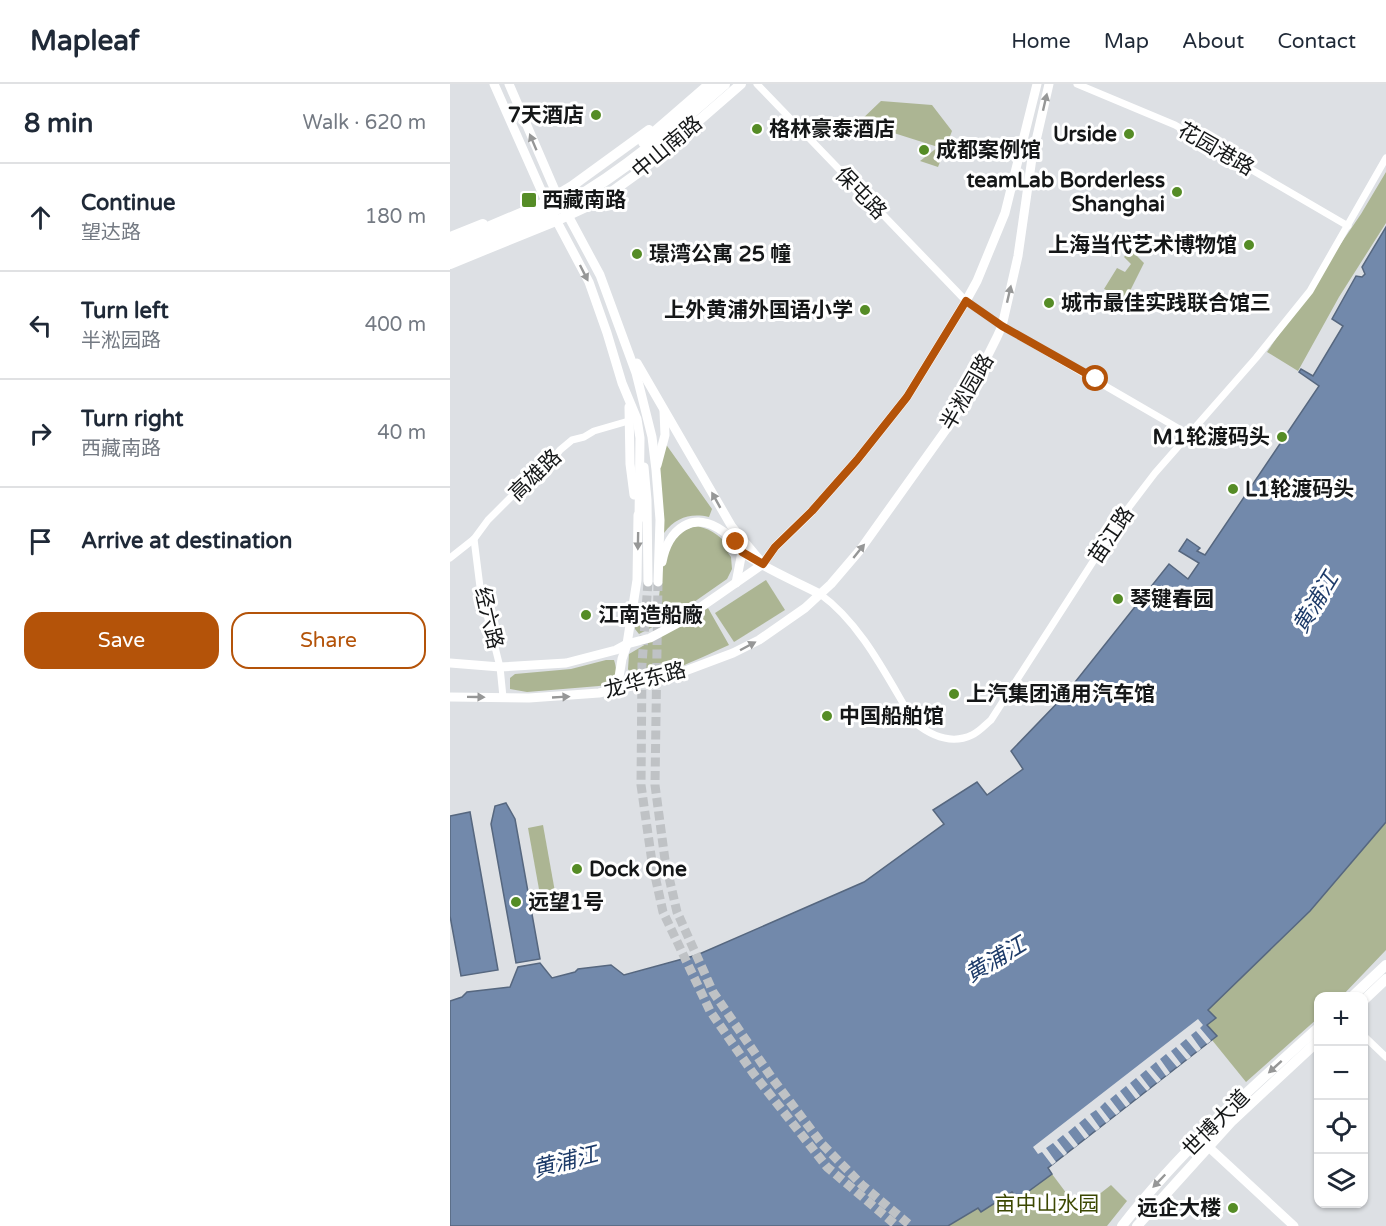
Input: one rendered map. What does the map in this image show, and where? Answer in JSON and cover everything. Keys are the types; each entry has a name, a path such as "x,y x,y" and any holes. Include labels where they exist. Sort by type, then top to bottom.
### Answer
{"highway":[{"path":"450,244 578,189 646,140 711,84"},
{"path":"450,254 508,231 586,192 671,131 724,84"}],"main road":[{"path":"494,84 545,199 563,218 600,275 636,373 648,419 656,470 660,520 653,582"},
{"path":"509,84 557,195 563,218 589,282 640,438 653,582"},
{"name":"中山南路","path":"450,237 557,195 641,138 702,84"},
{"name":"中山南路","path":"450,264 599,201 642,170 741,84"},
{"path":"763,564 775,547 812,511 857,460 907,397 966,301 977,281 1005,213 1037,84"},
{"name":"半淞园路","path":"820,594 860,550 945,431 968,394 1002,326 1018,256 1032,158 1049,84"},
{"path":"624,343 732,528 763,564"},
{"path":"656,470 665,435 663,409"},
{"path":"634,420 630,464 639,519"},
{"path":"617,689 637,580 640,438"},
{"path":"653,582 672,536 682,526 708,522 736,542 742,552 820,594"},
{"path":"736,583 742,552"},
{"name":"龙华东路","path":"450,663 500,667 566,663 616,650 627,644 650,638 669,628 763,564"},
{"name":"龙华东路","path":"450,697 568,697 669,677 733,653 759,640 820,594"},
{"path":"1357,992 1386,965"},
{"path":"1368,996 1386,979"},
{"name":"世博大道","path":"1137,1226 1246,1093 1314,1032"},
{"name":"世博大道","path":"1122,1226 1143,1199 1314,1045"},
{"path":"1204,1143 1293,1226"}],"street":[{"name":"保屯路","path":"757,84 966,301 1002,326 1188,434"},
{"name":"花园港路","path":"1077,84 1174,125 1348,226"},
{"name":"苗江路","path":"820,594 837,607 856,630 914,722 927,733 939,738 955,739 972,736 991,720 1123,515 1155,473 1256,358 1310,291 1386,158"},
{"name":"高雄路","path":"450,558 474,539 488,520 516,492 543,472 560,450 572,440 594,431 634,420"},
{"name":"经六路","path":"474,539 484,604 500,667 502,697"},
{"path":"1368,1040 1386,1057"}],"green space":[{"path":"881,101 932,105 952,131 938,167 920,161 938,147 859,122"},
{"path":"1386,172 1386,223 1339,297 1298,371 1267,352 1361,214"},
{"path":"1130,249 1144,263 1126,299 1104,289 1117,268 1125,272 1131,264 1124,257"},
{"path":"665,443 712,509 709,517 684,518 674,523 664,533 659,475"},
{"path":"697,526 717,535 732,550 728,553 731,557 732,569 727,579 674,616 639,634 635,629 636,616 657,618 663,568 670,543 682,532"},
{"path":"766,580 785,610 734,642 715,613"},
{"path":"708,608 729,645 667,672 642,679 632,679 628,669 629,654"},
{"path":"614,660 616,670 614,678 604,685 527,692 510,689 510,678 515,674 571,669"},
{"path":"1386,822 1386,950 1346,992 1314,992 1314,1022 1246,1082 1212,1040 1217,1036 1207,1025 1215,1018 1208,1010 1310,911"},
{"path":"543,825 557,903 542,906 528,828"},
{"name":"亩中山水园","path":"1052,1174 1079,1210 1111,1185 1127,1201 1107,1226 948,1226 978,1208 981,1212 1012,1191 1018,1199"}],"water":[{"name":"黄浦江","path":"1386,227 1386,822 1310,911 1208,1010 1216,1018 1207,1025 1217,1036 1048,1168 1052,1174 1018,1199 1012,1192 981,1212 978,1208 948,1226 450,1226 450,1001 462,997 467,992 510,987 518,967 540,963 552,978 575,972 578,969 611,965 624,975 697,955 864,882 944,824 933,810 977,782 987,795 1023,769 1011,751 1064,696 1169,564 1188,579 1199,563 1179,551 1187,539 1200,548 1197,551 1205,555 1319,386 1299,372 1301,369 1313,376 1343,326 1332,319 1356,276 1362,277 1365,274 1362,267"},
{"name":"远望1号","path":"506,803 515,819 540,959 516,963 491,824 495,806"},
{"path":"470,812 498,970 461,976 450,916 450,816"}],"pier":[{"path":"1198,1019 1203,1025 1200,1028 1211,1041 1207,1044 1196,1031 1191,1035 1201,1049 1197,1052 1186,1039 1180,1044 1191,1057 1187,1060 1176,1047 1171,1051 1181,1064 1177,1067 1166,1054 1160,1059 1170,1073 1166,1076 1156,1062 1150,1067 1161,1080 1157,1083 1146,1070 1140,1075 1150,1088 1147,1091 1136,1078 1130,1083 1140,1096 1136,1099 1126,1086 1120,1091 1130,1104 1126,1107 1116,1094 1110,1099 1120,1112 1116,1115 1105,1102 1100,1107 1110,1120 1106,1123 1096,1110 1090,1114 1100,1128 1096,1131 1085,1118 1079,1123 1089,1136 1085,1139 1075,1126 1068,1132 1078,1145 1074,1148 1063,1135 1057,1140 1067,1153 1064,1156 1053,1143 1046,1148 1056,1162 1052,1165 1042,1152 1038,1154 1033,1147"}],"tunnel":[{"path":"648,582 642,664 641,785 652,862 663,912 710,1011 753,1073 827,1167 897,1226"},
{"path":"658,582 655,785 665,860 677,912 713,992 772,1078 822,1144 862,1185 911,1226"}],"place":[{"name":"7天酒店","path":"596,115"},
{"name":"格林豪泰酒店","path":"757,129"},
{"name":"Urside","path":"1129,134"},
{"name":"成都案例馆","path":"924,150"},
{"name":"teamLab Borderless Shanghai","path":"1177,192"},
{"name":"西藏南路","path":"529,200"},
{"name":"上海当代艺术博物馆","path":"1249,245"},
{"name":"璟湾公寓 25 幢","path":"637,254"},
{"name":"城市最佳实践联合馆三","path":"1049,303"},
{"name":"上外黄浦外国语小学","path":"865,310"},
{"name":"M1轮渡码头","path":"1282,437"},
{"name":"L1轮渡码头","path":"1233,489"},
{"name":"琴键春园","path":"1118,599"},
{"name":"江南造船廠","path":"586,615"},
{"name":"上汽集团通用汽车馆","path":"954,694"},
{"name":"中国船舶馆","path":"827,716"},
{"name":"Dock One","path":"577,869"},
{"name":"远望1号","path":"516,902"},
{"name":"远企大楼","path":"1233,1208"}],"route":[{"path":"736,542 742,552 763,564 775,547 812,511 857,460 907,397 966,301 1002,326 1096,379"}]}
